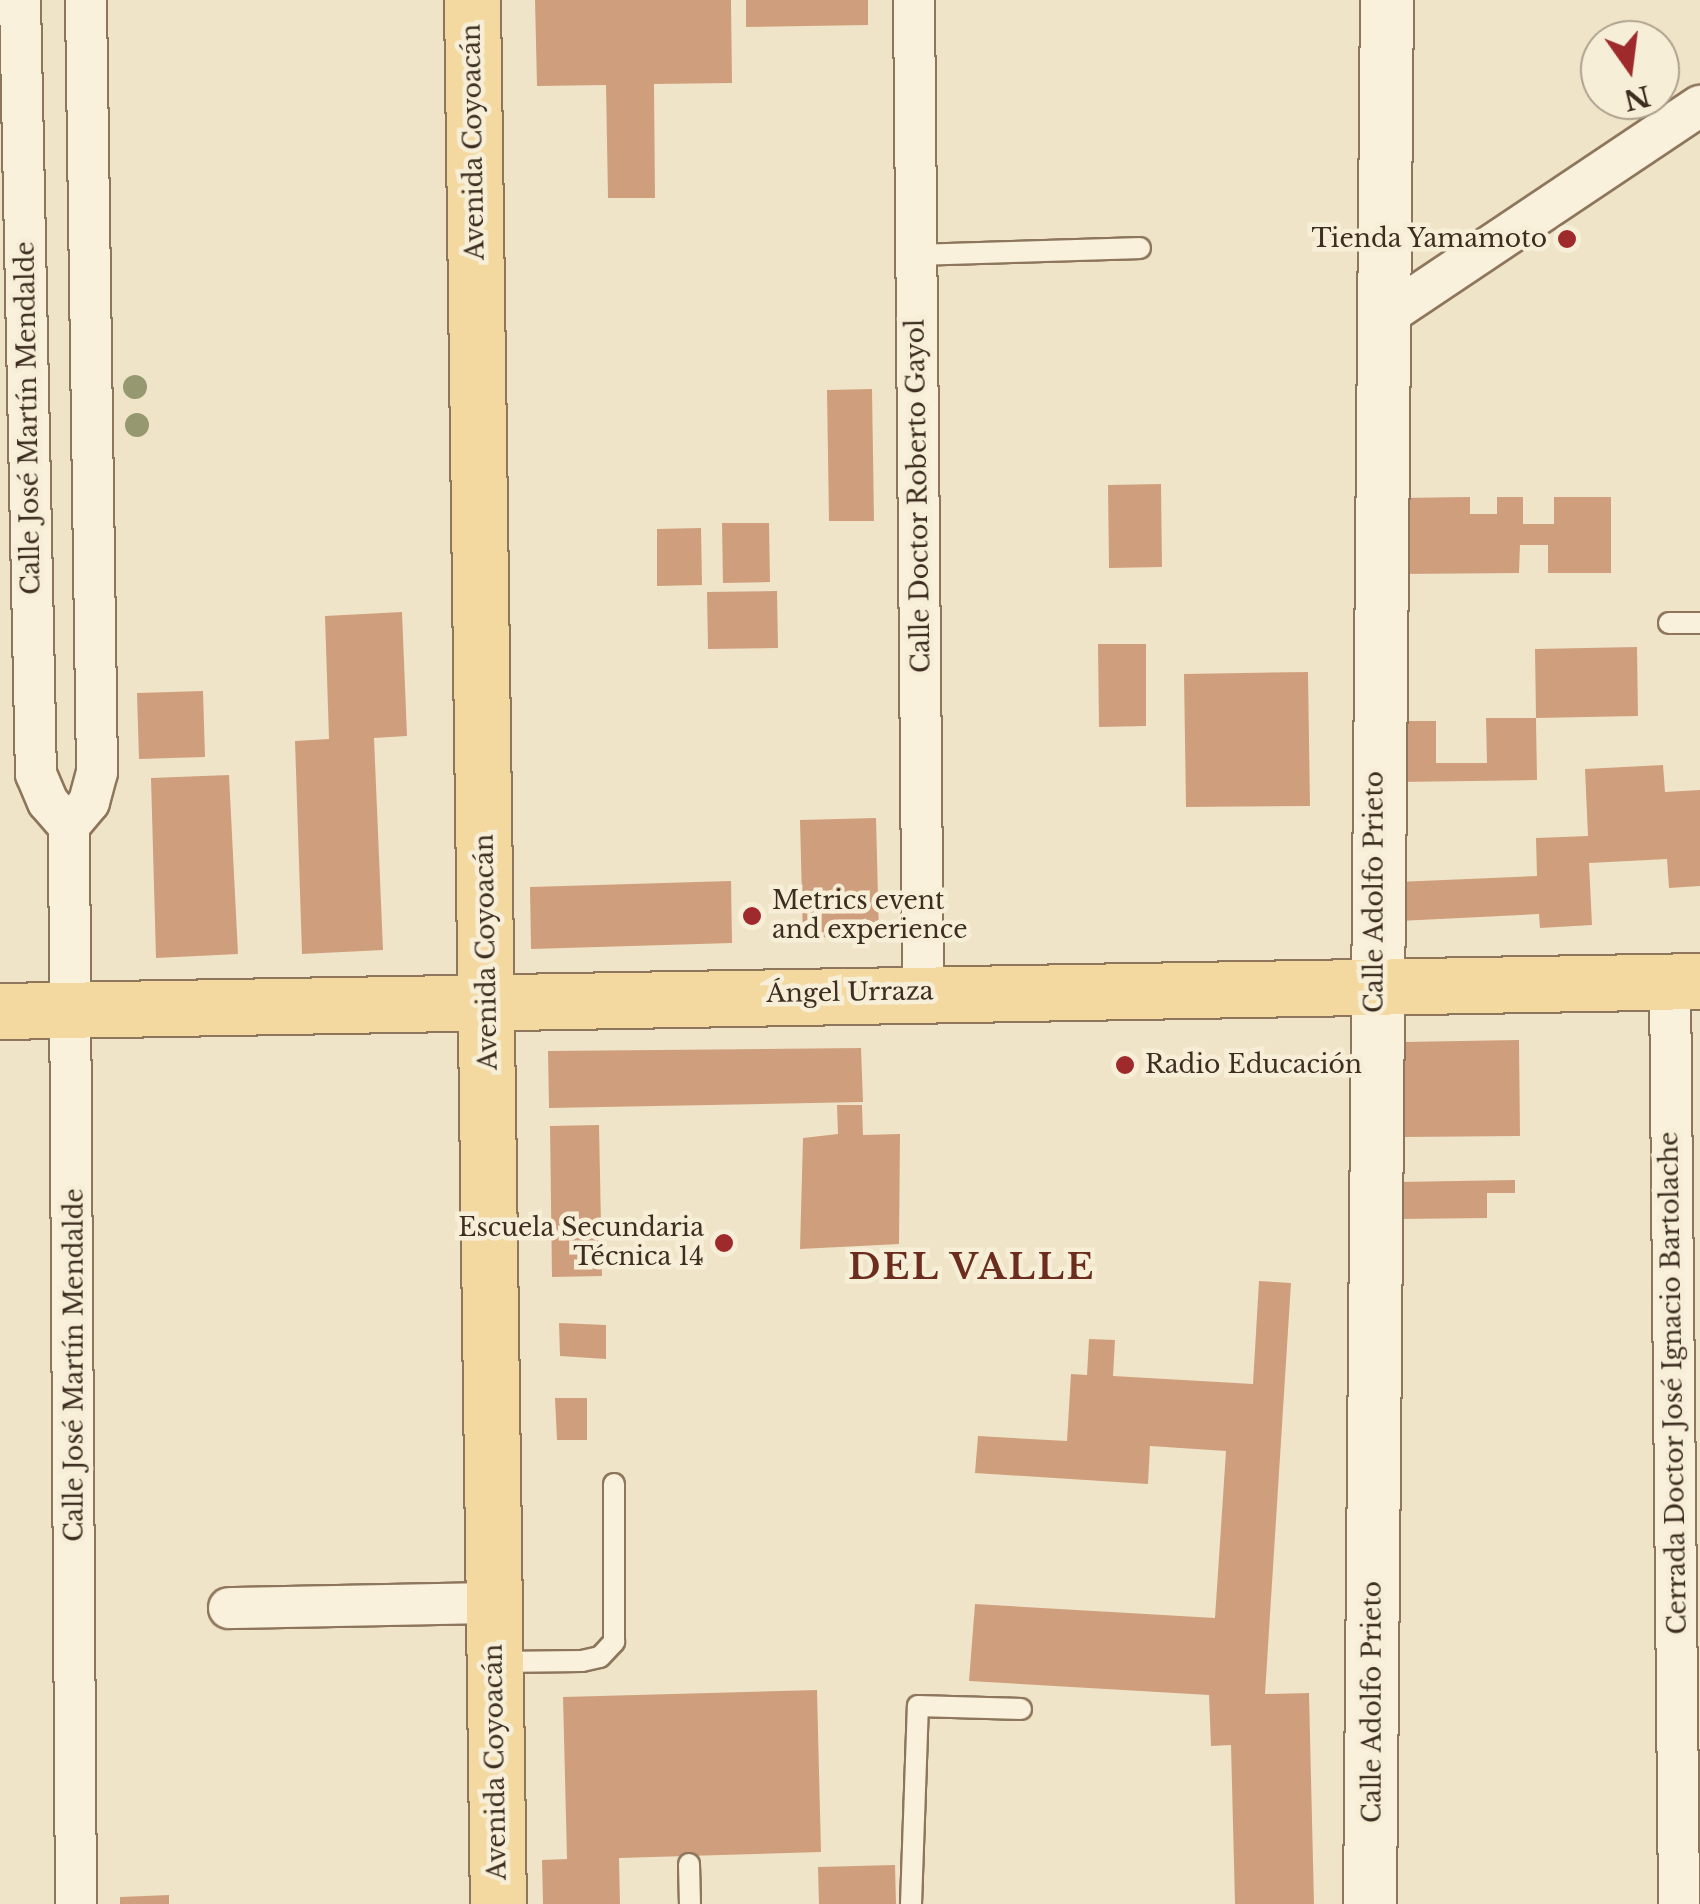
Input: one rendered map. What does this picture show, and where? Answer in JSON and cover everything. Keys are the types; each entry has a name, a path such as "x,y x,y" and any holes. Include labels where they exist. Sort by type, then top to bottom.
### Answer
{"main road":[{"name":"Avenida Coyoacán","path":"472,0 498,1904"},
{"name":"Ángel Urraza","path":"0,1011 923,991 1374,990 1685,982"}],"street":[{"name":"Calle José Martín Mendalde","path":"20,0 36,774 48,802 69,826 74,1010 76,1904"},
{"path":"69,826 89,802 98,772 86,0"},
{"name":"Calle Doctor Roberto Gayol","path":"914,0 923,991"},
{"name":"Calle Adolfo Prieto","path":"1370,1904 1374,990 1387,0"},
{"path":"1380,320 1700,106"},
{"name":"Cerrada Doctor José Ignacio Bartolache","path":"1680,1904 1685,982"},
{"path":"229,1608 495,1602"}],"lane":[{"path":"917,255 1140,248"},
{"path":"1669,624 1700,624"},
{"path":"495,1662 582,1661 600,1656 614,1642 614,1484"},
{"path":"911,1904 918,1706 1021,1709"},
{"path":"689,1864 690,1904"}],"building":[{"path":"535,0 731,0 732,83 654,84 655,198 608,198 606,85 537,86"},
{"path":"746,0 868,0 868,25 746,27"},
{"path":"872,389 874,521 829,521 827,390"},
{"path":"1161,484 1162,567 1109,568 1108,485"},
{"path":"1470,497 1470,514 1497,514 1497,497 1523,497 1523,524 1554,524 1554,497 1611,497 1611,573 1548,573 1548,545 1520,545 1519,573 1399,574 1399,498"},
{"path":"722,523 769,523 770,582 723,583"},
{"path":"701,528 702,585 657,586 657,529"},
{"path":"777,591 778,648 708,649 707,592"},
{"path":"402,612 407,736 374,738 383,950 302,954 295,741 329,739 325,616"},
{"path":"1098,644 1146,644 1146,726 1099,727"},
{"path":"1637,647 1638,716 1536,718 1535,649"},
{"path":"1308,672 1310,806 1186,807 1184,674"},
{"path":"203,691 205,757 139,759 137,693"},
{"path":"1486,718 1536,718 1537,780 1398,782 1397,721 1436,721 1436,763 1487,763"},
{"path":"1663,765 1665,792 1700,790 1700,886 1669,888 1667,859 1589,863 1592,925 1540,928 1539,914 1399,921 1397,882 1537,876 1536,838 1588,836 1585,769"},
{"path":"229,775 238,954 156,958 151,778"},
{"path":"876,818 879,936 803,938 800,820"},
{"path":"731,881 732,943 531,949 530,887"},
{"path":"1519,1040 1520,1136 1405,1137 1403,1042"},
{"path":"861,1048 863,1102 549,1108 548,1051"},
{"path":"837,1105 862,1105 863,1135 900,1134 899,1244 800,1249 803,1138 838,1134"},
{"path":"599,1125 602,1276 552,1277 550,1126"},
{"path":"1515,1180 1515,1193 1487,1193 1487,1218 1398,1219 1398,1182"},
{"path":"1259,1281 1291,1283 1265,1694 1309,1693 1314,1904 1235,1904 1231,1745 1211,1746 1209,1695 969,1681 975,1604 1215,1618 1226,1451 1150,1446 1148,1484 975,1473 978,1436 1067,1441 1071,1374 1087,1375 1089,1339 1115,1340 1113,1376 1253,1384"},
{"path":"559,1323 606,1325 606,1359 560,1356"},
{"path":"555,1398 587,1398 587,1440 557,1440"},
{"path":"817,1690 821,1852 619,1858 620,1904 543,1904 542,1860 567,1859 563,1697"},
{"path":"895,1865 896,1904 819,1904 818,1867"},
{"path":"169,1895 169,1904 120,1904 120,1897"}],"place":[{"name":"Tienda Yamamoto","path":"1567,239"},
{"name":"Metrics event and experience","path":"752,916"},
{"name":"Radio Educación","path":"1125,1065"},
{"name":"Escuela Secundaria Técnica 14","path":"724,1243"}],"district":[{"name":"DEL VALLE","path":"972,1267"}]}
